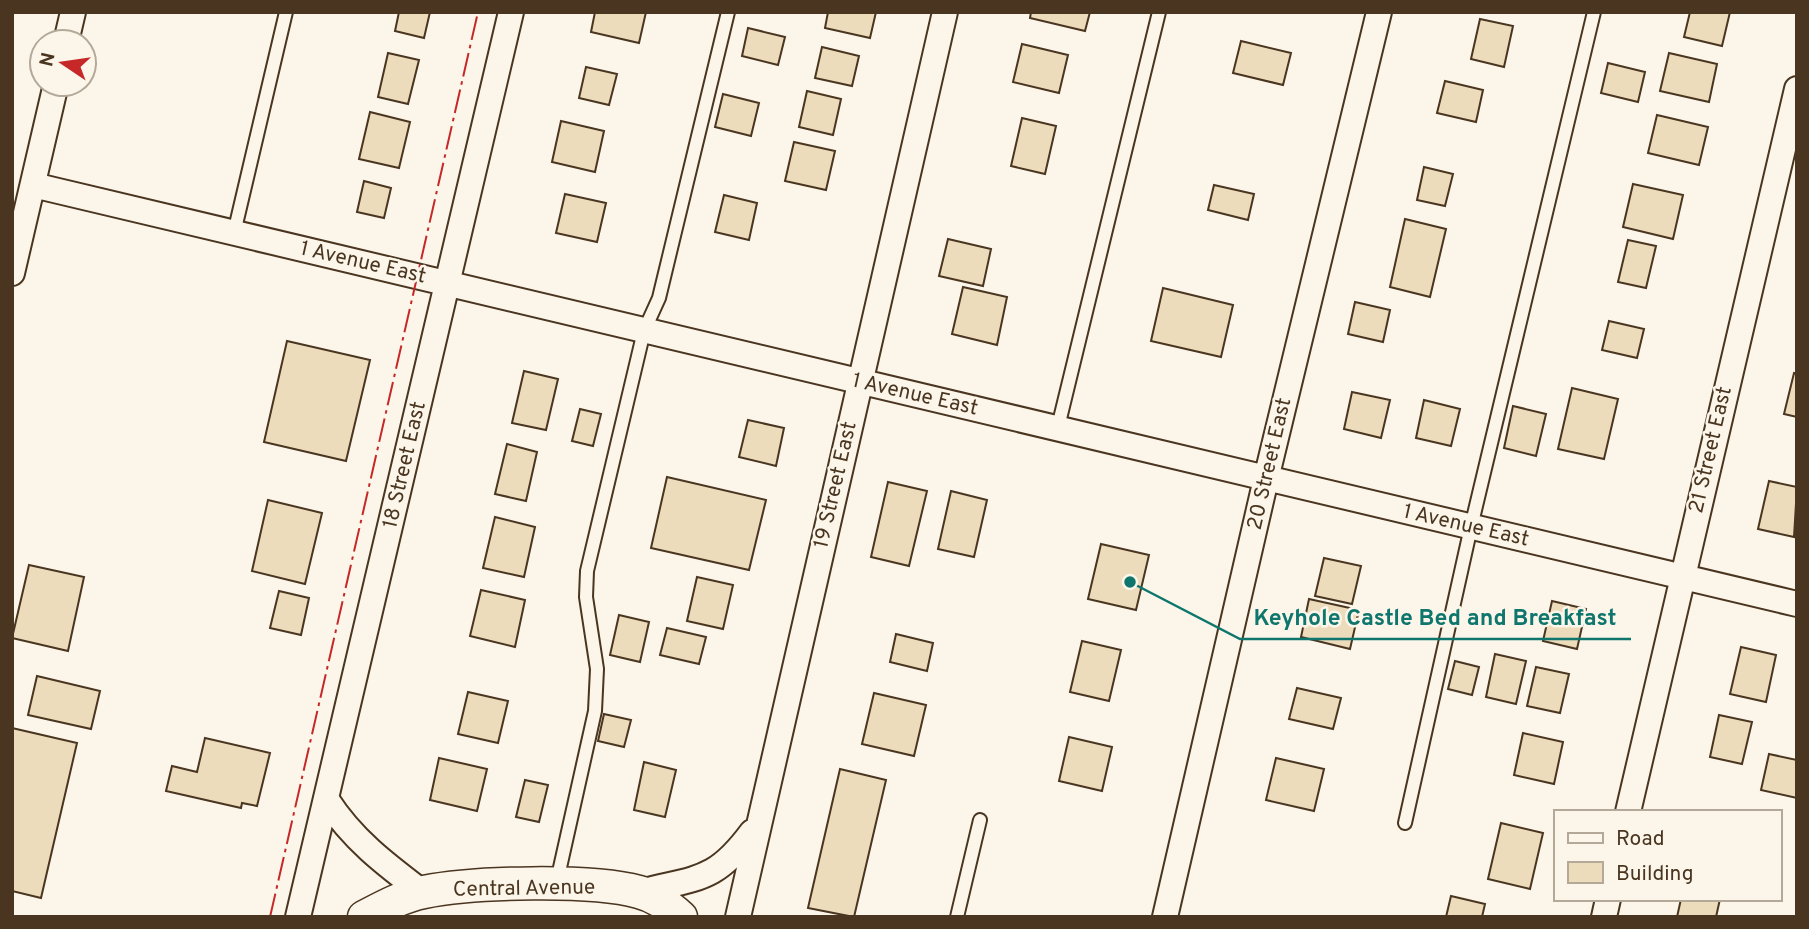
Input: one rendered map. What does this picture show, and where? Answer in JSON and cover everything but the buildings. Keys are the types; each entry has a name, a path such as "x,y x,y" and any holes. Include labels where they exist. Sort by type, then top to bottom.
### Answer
{"street":[{"name":"18 Street East","path":"298,917 512,12"},
{"name":"19 Street East","path":"738,917 945,12"},
{"name":"20 Street East","path":"1165,917 1266,479 1380,12"},
{"name":"21 Street East","path":"1628,810 1680,577 1797,89"},
{"path":"12,273 53,98"},
{"name":"1 Avenue East","path":"33,185 1797,604"},
{"path":"327,800 342,824 363,847 422,892"},
{"path":"641,892 715,872 732,859 757,826"},
{"name":"Central Avenue","path":"364,917 422,892 471,887 556,885 641,892 664,903 681,917"}],"lane":[{"path":"234,233 286,12"},
{"path":"556,885 595,712 597,687 586,597 587,571 644,331 659,298 728,12"},
{"path":"1058,427 1159,12"},
{"path":"1405,823 1471,527 1594,12"},
{"path":"957,917 980,820"}],"power":[{"path":"270,917 478,12"}],"place":[{"name":"Keyhole Castle Bed and Breakfast","path":"1130,582"}]}
